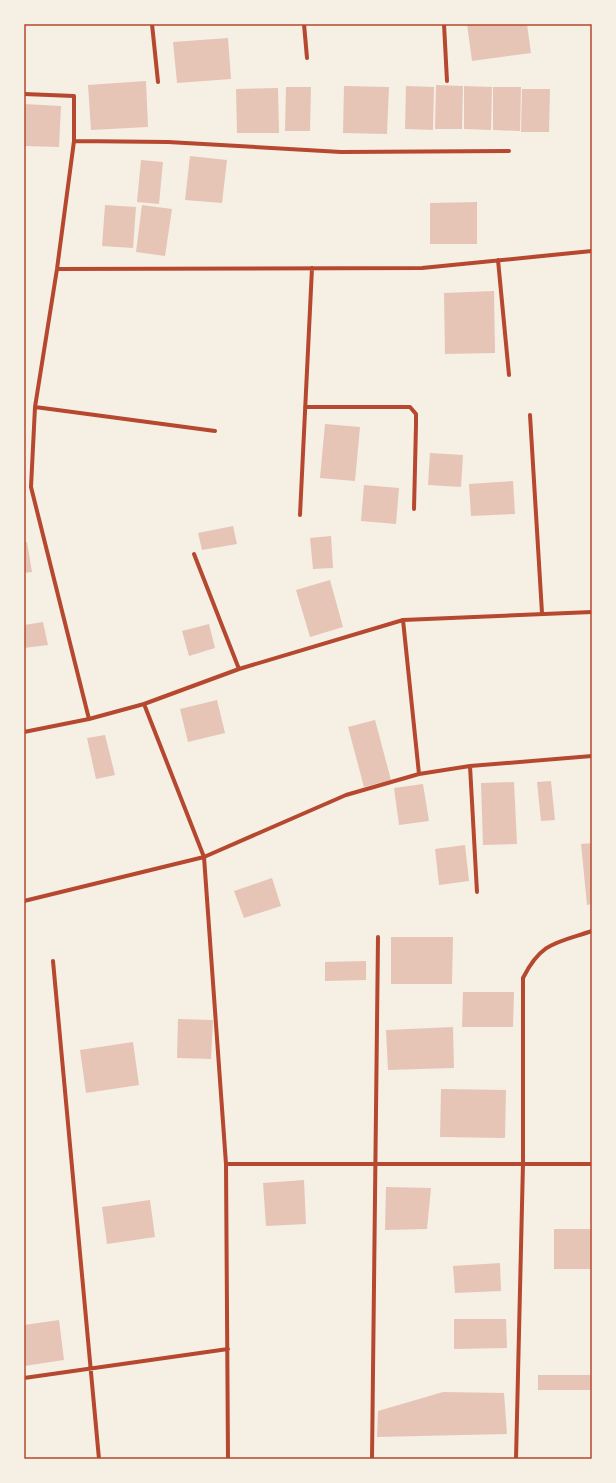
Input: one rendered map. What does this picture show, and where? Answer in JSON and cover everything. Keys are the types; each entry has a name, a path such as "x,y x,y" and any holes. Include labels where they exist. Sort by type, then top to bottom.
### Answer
{"street":[{"path":"152,24 158,82"},
{"path":"304,24 307,58"},
{"path":"444,24 447,81"},
{"path":"24,94 74,96 74,141 57,269 35,407 31,487 89,719"},
{"path":"74,141 168,142 341,152 509,151"},
{"path":"57,269 422,268 592,251"},
{"path":"498,260 509,375"},
{"path":"300,515 312,268"},
{"path":"35,407 215,431"},
{"path":"305,407 410,407 416,414 414,509"},
{"path":"530,415 542,613"},
{"path":"194,554 239,669"},
{"path":"24,732 89,719 144,704 239,669 403,620 592,612"},
{"path":"403,620 419,774"},
{"path":"144,704 204,857 226,1164 228,1459"},
{"path":"24,901 204,857 346,795 419,774 470,766 592,756"},
{"path":"470,766 477,892"},
{"path":"516,1459 523,1163 523,978 532,960 549,945 592,931"},
{"path":"372,1459 378,937"},
{"path":"53,961 99,1459"},
{"path":"226,1164 592,1164"},
{"path":"24,1378 228,1349"}],"building":[{"path":"467,24 527,24 531,53 472,61"},
{"path":"228,38 231,79 177,83 173,42"},
{"path":"146,81 148,127 91,130 88,85"},
{"path":"436,85 463,86 462,129 435,129"},
{"path":"344,86 389,87 387,134 343,133"},
{"path":"406,86 434,87 433,130 405,129"},
{"path":"464,86 492,87 491,130 464,129"},
{"path":"286,87 311,87 310,131 285,131"},
{"path":"493,87 521,87 520,131 493,130"},
{"path":"278,88 279,133 237,133 236,89"},
{"path":"522,89 550,89 549,132 521,132"},
{"path":"24,104 61,106 59,147 24,146"},
{"path":"190,156 227,160 222,203 185,200"},
{"path":"141,160 163,162 159,204 137,202"},
{"path":"477,202 477,244 430,244 430,203"},
{"path":"105,205 136,207 133,248 102,246"},
{"path":"142,205 172,209 165,256 136,252"},
{"path":"494,291 495,353 445,354 444,293"},
{"path":"325,424 360,427 355,481 320,478"},
{"path":"430,453 463,455 461,487 428,485"},
{"path":"513,481 515,514 471,516 469,484"},
{"path":"364,485 399,488 396,524 361,521"},
{"path":"233,526 237,544 202,550 198,533"},
{"path":"331,536 333,568 313,569 310,538"},
{"path":"24,542 27,542 32,572 24,573"},
{"path":"330,580 343,627 310,637 296,590"},
{"path":"43,622 48,645 24,648 24,625"},
{"path":"209,624 215,648 189,656 182,631"},
{"path":"217,700 225,733 188,742 180,709"},
{"path":"375,720 391,780 364,787 348,727"},
{"path":"105,735 115,775 96,779 87,738"},
{"path":"551,781 555,820 541,821 537,782"},
{"path":"514,782 517,844 483,845 481,783"},
{"path":"423,784 429,821 399,825 394,788"},
{"path":"592,843 592,904 587,905 581,844"},
{"path":"465,845 469,881 439,885 435,849"},
{"path":"272,878 281,906 244,918 234,891"},
{"path":"391,937 453,937 452,984 391,984"},
{"path":"366,961 366,980 325,981 325,962"},
{"path":"463,992 514,992 513,1027 462,1027"},
{"path":"178,1019 213,1020 211,1059 177,1058"},
{"path":"453,1027 454,1068 388,1070 386,1030"},
{"path":"133,1042 139,1085 86,1093 80,1050"},
{"path":"441,1089 506,1090 505,1138 440,1137"},
{"path":"304,1180 306,1224 266,1226 263,1183"},
{"path":"386,1187 431,1188 427,1229 385,1230"},
{"path":"150,1200 155,1237 107,1244 102,1207"},
{"path":"554,1229 592,1229 592,1269 554,1269"},
{"path":"500,1263 501,1291 455,1293 453,1266"},
{"path":"454,1319 506,1319 507,1348 454,1349"},
{"path":"59,1320 64,1360 24,1366 24,1325"},
{"path":"538,1375 592,1375 592,1390 538,1390"},
{"path":"443,1392 504,1393 507,1434 377,1437 378,1411"}]}
